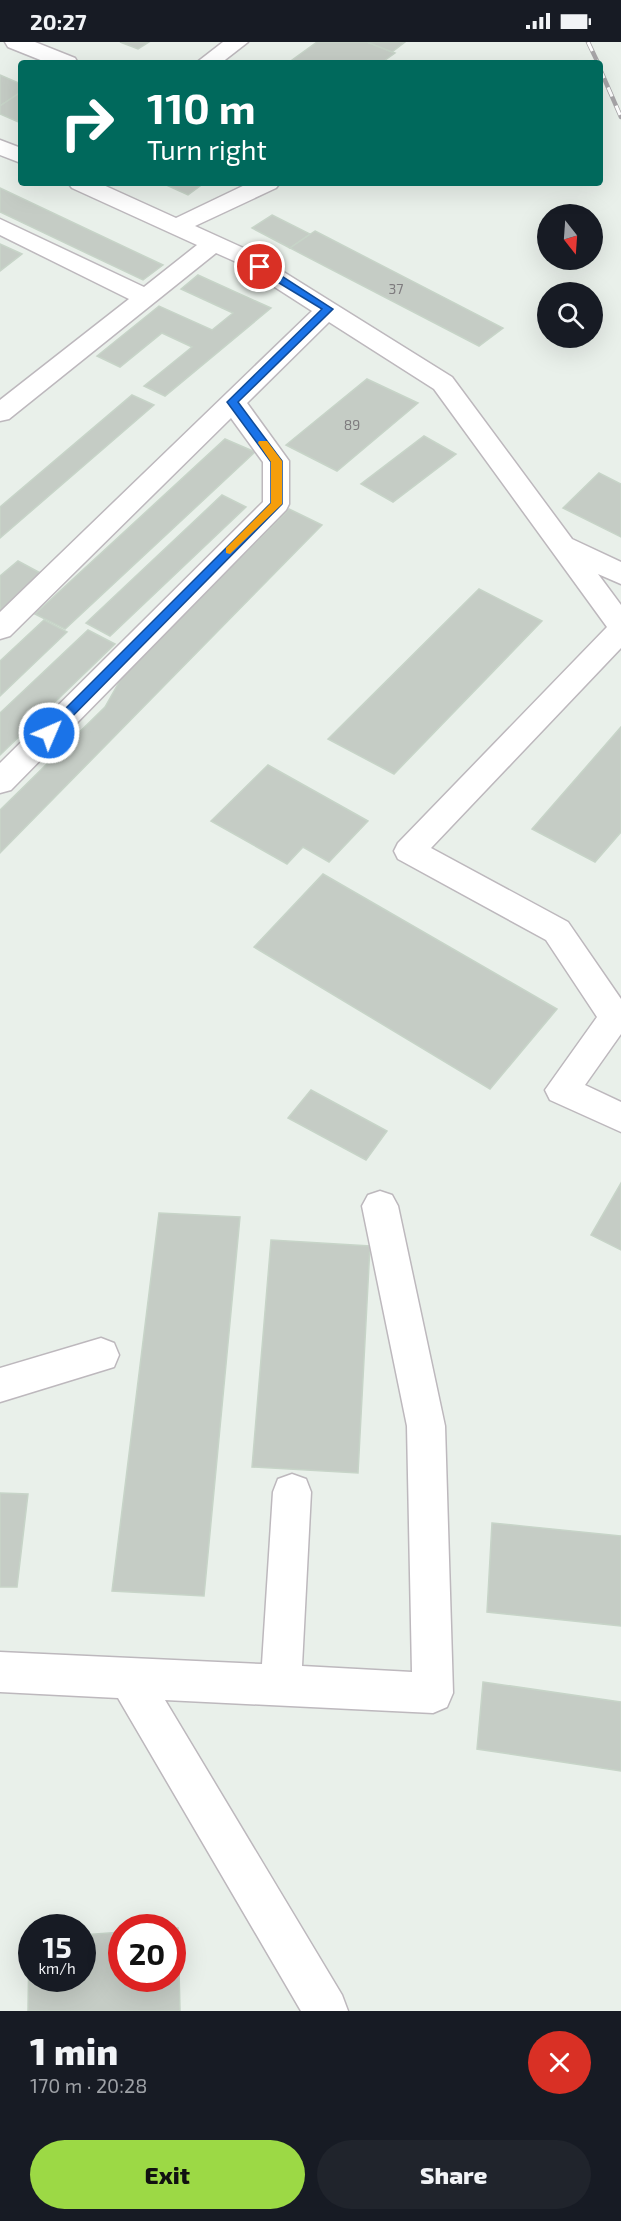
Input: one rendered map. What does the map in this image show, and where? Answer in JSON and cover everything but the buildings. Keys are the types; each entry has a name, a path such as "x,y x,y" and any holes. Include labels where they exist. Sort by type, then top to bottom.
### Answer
{"street":[{"path":"16,42 60,60"},
{"path":"211,60 237,42"},
{"path":"0,147 18,155"},
{"path":"87,186 242,256 443,383 621,628 410,851 557,931 615,1017 562,1090 621,1118"},
{"path":"177,226 262,186"},
{"path":"0,226 147,298"},
{"path":"0,413 214,243"},
{"path":"0,629 328,309"},
{"path":"0,782 276,504 276,461 232,402"},
{"path":"562,545 621,574"},
{"path":"0,1672 433,1693 426,1426 380,1206"},
{"path":"0,1385 101,1355"},
{"path":"281,1686 292,1492"},
{"path":"129,1678 326,2011"}],"railway":[{"path":"588,42 597,60"},
{"path":"603,76 621,117"}],"slow traffic":[{"path":"230,551 276,504 276,461 263,443"}],"route":[{"path":"49,733 276,504 276,461 232,402 328,309 260,267"}]}
